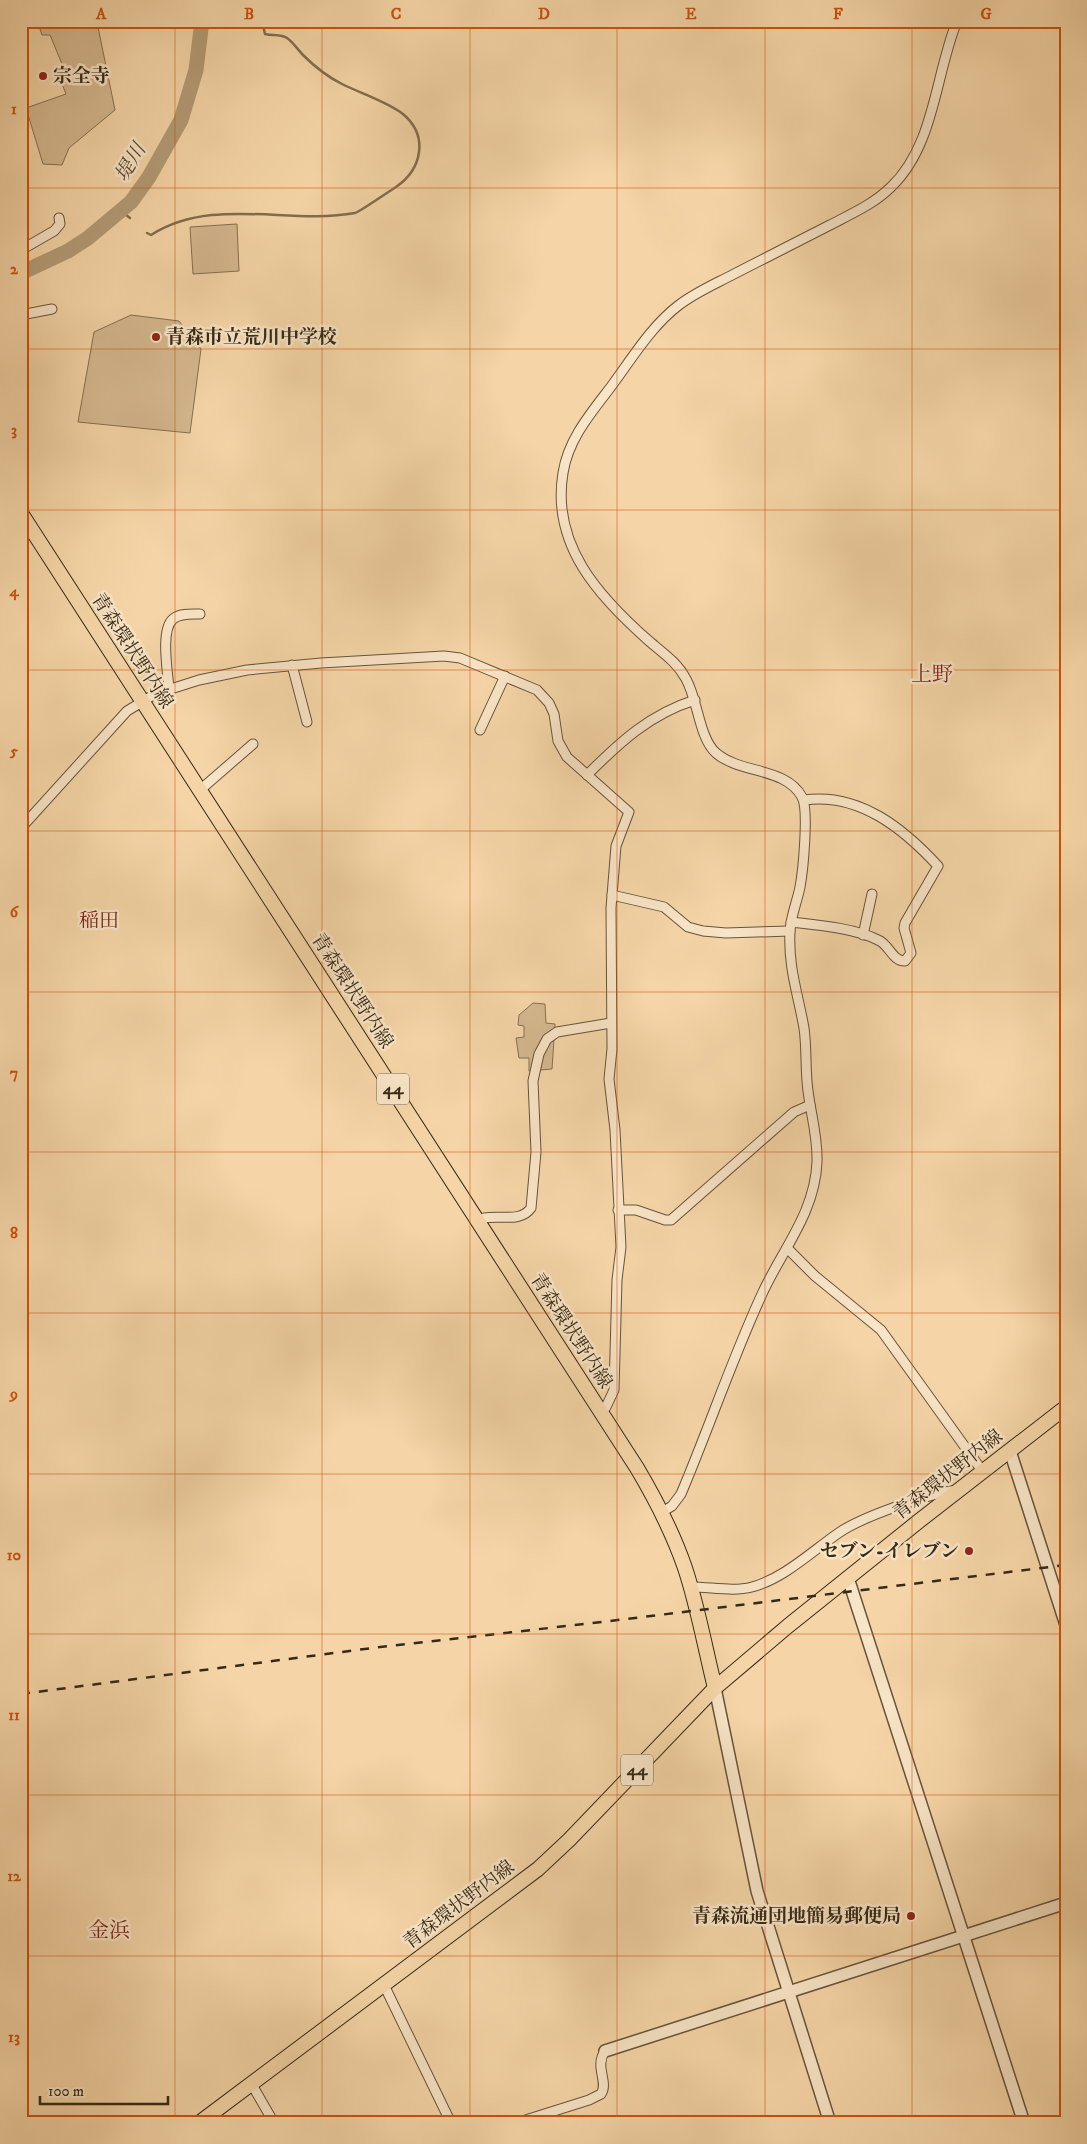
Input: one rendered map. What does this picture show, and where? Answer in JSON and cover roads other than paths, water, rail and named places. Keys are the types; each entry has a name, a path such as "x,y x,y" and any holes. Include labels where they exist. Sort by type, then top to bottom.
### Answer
{"main road":[{"name":"青森環状野内線","path":"21,513 637,1468 662,1512 679,1551 691,1587 715,1688"},
{"name":"青森環状野内線","path":"199,2123 538,1869 589,1821 715,1688 848,1578 1066,1407"}],"street":[{"path":"612,895 664,907 688,927 703,931 726,934 790,927 842,930 882,942 900,960 908,959 911,948 904,928 905,923 938,866 898,827 881,816 840,802 804,800 779,778 738,765 713,752 704,734 695,700 685,677 670,657 651,643 608,601 594,586 578,563 567,537 561,511 562,479 568,453 592,411 654,330 673,310 702,290 861,208 890,189 918,149 957,21"},
{"path":"21,250 54,231 60,224 59,218"},
{"path":"21,315 52,309"},
{"path":"169,689 166,645 168,626 177,617 200,614"},
{"path":"21,828 127,712 142,701 169,689 223,674 292,665 452,656 505,676 537,690 543,695 554,714 562,750 629,812 616,846 612,895 609,1080 615,1130 621,1247 617,1280 614,1390 601,1412"},
{"path":"292,665 307,722"},
{"path":"480,730 505,676"},
{"path":"587,775 641,726 661,713 695,700"},
{"path":"200,790 253,744"},
{"path":"662,1512 681,1494 761,1297 805,1216 816,1170 816,1149 810,1105 805,1034 792,976 790,927 802,870 804,800"},
{"path":"863,935 872,894"},
{"path":"477,1220 486,1216 516,1218 528,1213 531,1208 536,1152 534,1072 539,1054 547,1039 557,1032 611,1023"},
{"path":"618,1210 636,1210 665,1220 671,1220 794,1112 810,1105"},
{"path":"787,1248 815,1276 881,1330 982,1472"},
{"path":"1010,1451 1066,1626"},
{"path":"691,1587 738,1589 752,1587 781,1574 842,1530 936,1494 960,1490"},
{"path":"848,1578 1024,2123"},
{"path":"715,1688 757,1891 830,2123"},
{"path":"516,2123 590,2100 601,2094 603,2086 600,2066 605,2051 1066,1903"},
{"path":"384,1985 451,2123"},
{"path":"251,2083 274,2123"}],"waterway":[{"name":"堤川","path":"21,273 68,251 88,238 131,202 149,177 181,120 196,70 202,21"},
{"path":"147,233 151,235 175,223 199,217 225,214 330,216 355,213 396,187 412,171 419,152 419,142 417,132 403,114 326,74 307,59 287,38 265,34 262,21"},
{"path":"121,211 130,218"}],"railway":[{"path":"21,1694 372,1648 1066,1565"}],"place":[{"name":"宗全寺","path":"43,76"},
{"name":"青森市立荒川中学校","path":"156,337"},
{"name":"セブン-イレブン","path":"969,1551"},
{"name":"青森流通団地簡易郵便局","path":"911,1916"}],"district":[{"name":"上野","path":"932,675"},
{"name":"稲田","path":"99,921"},
{"name":"金浜","path":"109,1931"}]}
